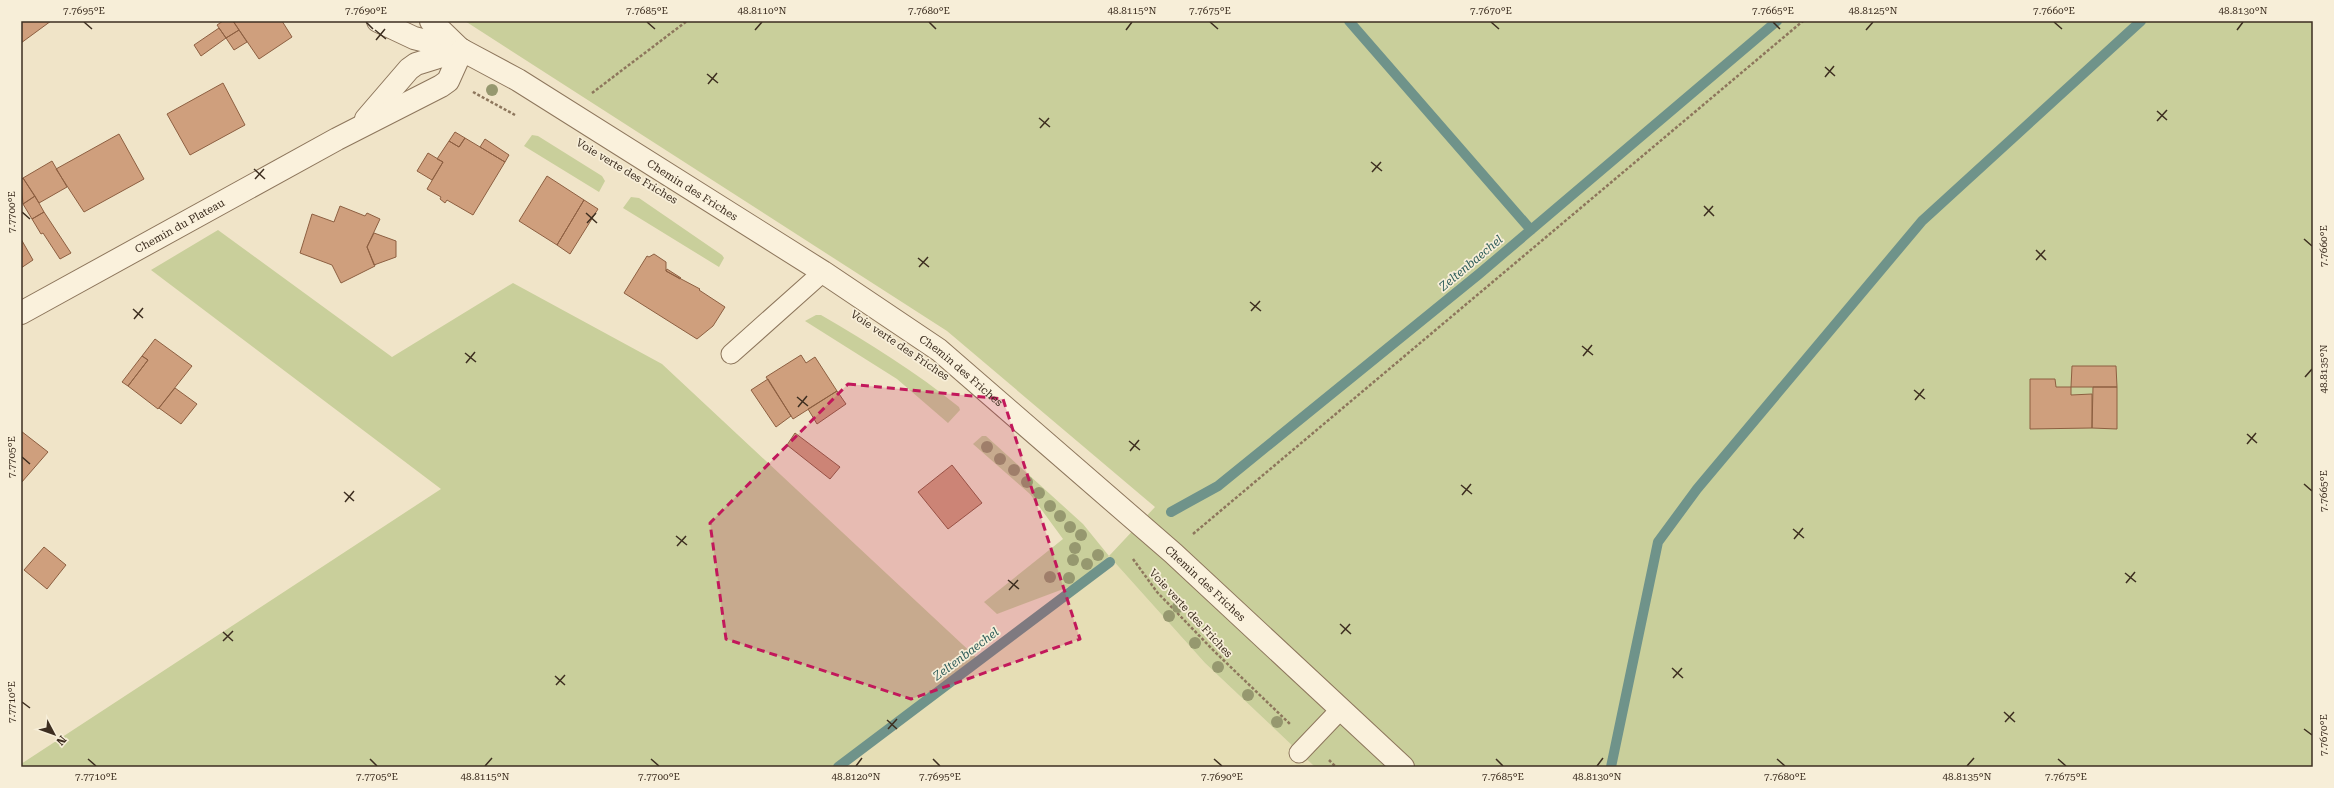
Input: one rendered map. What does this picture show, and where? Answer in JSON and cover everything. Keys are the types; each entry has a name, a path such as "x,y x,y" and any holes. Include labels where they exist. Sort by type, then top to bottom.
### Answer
{"street":[{"name":"Chemin des Friches","path":"378,21 414,38 462,50 518,80 823,272 939,350 1173,553 1403,767"},
{"name":"Chemin des Friches","path":"431,21 462,50"},
{"path":"448,81 462,50"},
{"name":"Chemin du Plateau","path":"337,139 371,115 409,69 416,64 462,50"},
{"name":"Chemin du Plateau","path":"21,313 337,139 442,86 448,81"}],"lane":[{"path":"730,354 823,272"},
{"path":"1304,747 1340,710"}],"path":[{"path":"567,112 687,21"},
{"path":"1173,553 1197,530 1803,21"},
{"path":"448,81 521,118"},
{"name":"Voie verte des Friches","path":"1129,552 1157,592 1304,747 1336,767"}],"highlighted area":[{"path":"848,384 1003,399 1080,639 911,699 726,639 710,523"}],"shaded area":[{"path":"1109,556 1205,663 1315,767 833,767"}],"green space":[{"path":"465,21 2313,21 2313,767 1315,767 1205,663 1109,556 1155,507 947,331"},
{"path":"532,135 538,136 602,176 605,181 599,192 524,146"},
{"path":"631,197 639,198 722,255 724,258 719,267 623,208"},
{"path":"218,230 392,357 513,283 662,364 977,658 833,767 21,767 21,764 441,489 151,270"},
{"path":"816,315 821,315 892,358 943,394 959,407 960,410 948,423 897,379 805,321"},
{"path":"982,436 986,436 1083,524 1109,556 1074,585 997,614 984,602 1063,539 1030,494 973,444"}],"building":[{"path":"21,21 51,21 21,43"},
{"path":"223,21 233,21 239,30 226,38 217,25"},
{"path":"233,21 282,21 292,37 259,59"},
{"path":"219,28 226,38 201,56 194,45"},
{"path":"239,30 247,42 234,50 226,38"},
{"path":"223,83 245,125 190,155 167,114"},
{"path":"455,132 465,138 459,147 449,141"},
{"path":"119,134 144,179 84,212 56,169"},
{"path":"465,138 505,162 473,215 447,200 445,203 440,199 441,197 427,189 443,162 437,159 449,141 459,147"},
{"path":"485,139 509,155 505,162 480,147"},
{"path":"428,153 443,162 432,180 417,171"},
{"path":"52,161 67,187 39,203 23,178"},
{"path":"547,176 584,200 557,245 519,221"},
{"path":"23,178 35,196 23,204 21,180"},
{"path":"35,196 44,212 32,219 23,204"},
{"path":"584,200 598,209 570,254 557,245"},
{"path":"340,206 365,216 367,213 380,219 367,247 375,266 341,283 332,265 300,253 312,214 334,222"},
{"path":"44,212 71,253 60,259 43,233 41,234 32,219"},
{"path":"374,233 396,241 396,257 374,265 367,247"},
{"path":"21,239 33,260 21,268"},
{"path":"654,254 666,262 666,271 700,289 699,290 725,307 713,326 697,339 624,293 647,256 649,257"},
{"path":"667,269 681,278 680,279 666,271"},
{"path":"155,339 192,366 158,409 128,386 148,360 142,356"},
{"path":"801,355 806,363 815,357 837,391 793,419 766,377"},
{"path":"142,356 148,360 128,386 122,382"},
{"path":"2072,366 2116,366 2117,387 2071,387"},
{"path":"768,379 791,416 776,427 751,390"},
{"path":"2030,379 2055,379 2056,387 2071,387 2071,395 2092,394 2092,428 2030,429"},
{"path":"2093,387 2117,387 2117,429 2092,428"},
{"path":"175,388 197,404 181,424 159,408"},
{"path":"837,391 846,404 817,424 808,409"},
{"path":"21,431 48,452 21,483"},
{"path":"795,433 840,467 830,479 787,445"},
{"path":"952,465 982,503 948,529 918,492"},
{"path":"44,547 66,565 47,589 24,570"}],"waterway":[{"path":"1349,21 1531,230"},
{"name":"Zeltenbaechel","path":"1171,512 1218,486 1479,274 1777,21"},
{"path":"1611,767 1658,542 1697,489 1922,221 2141,21"},
{"name":"Zeltenbaechel","path":"838,767 1110,562"}]}
